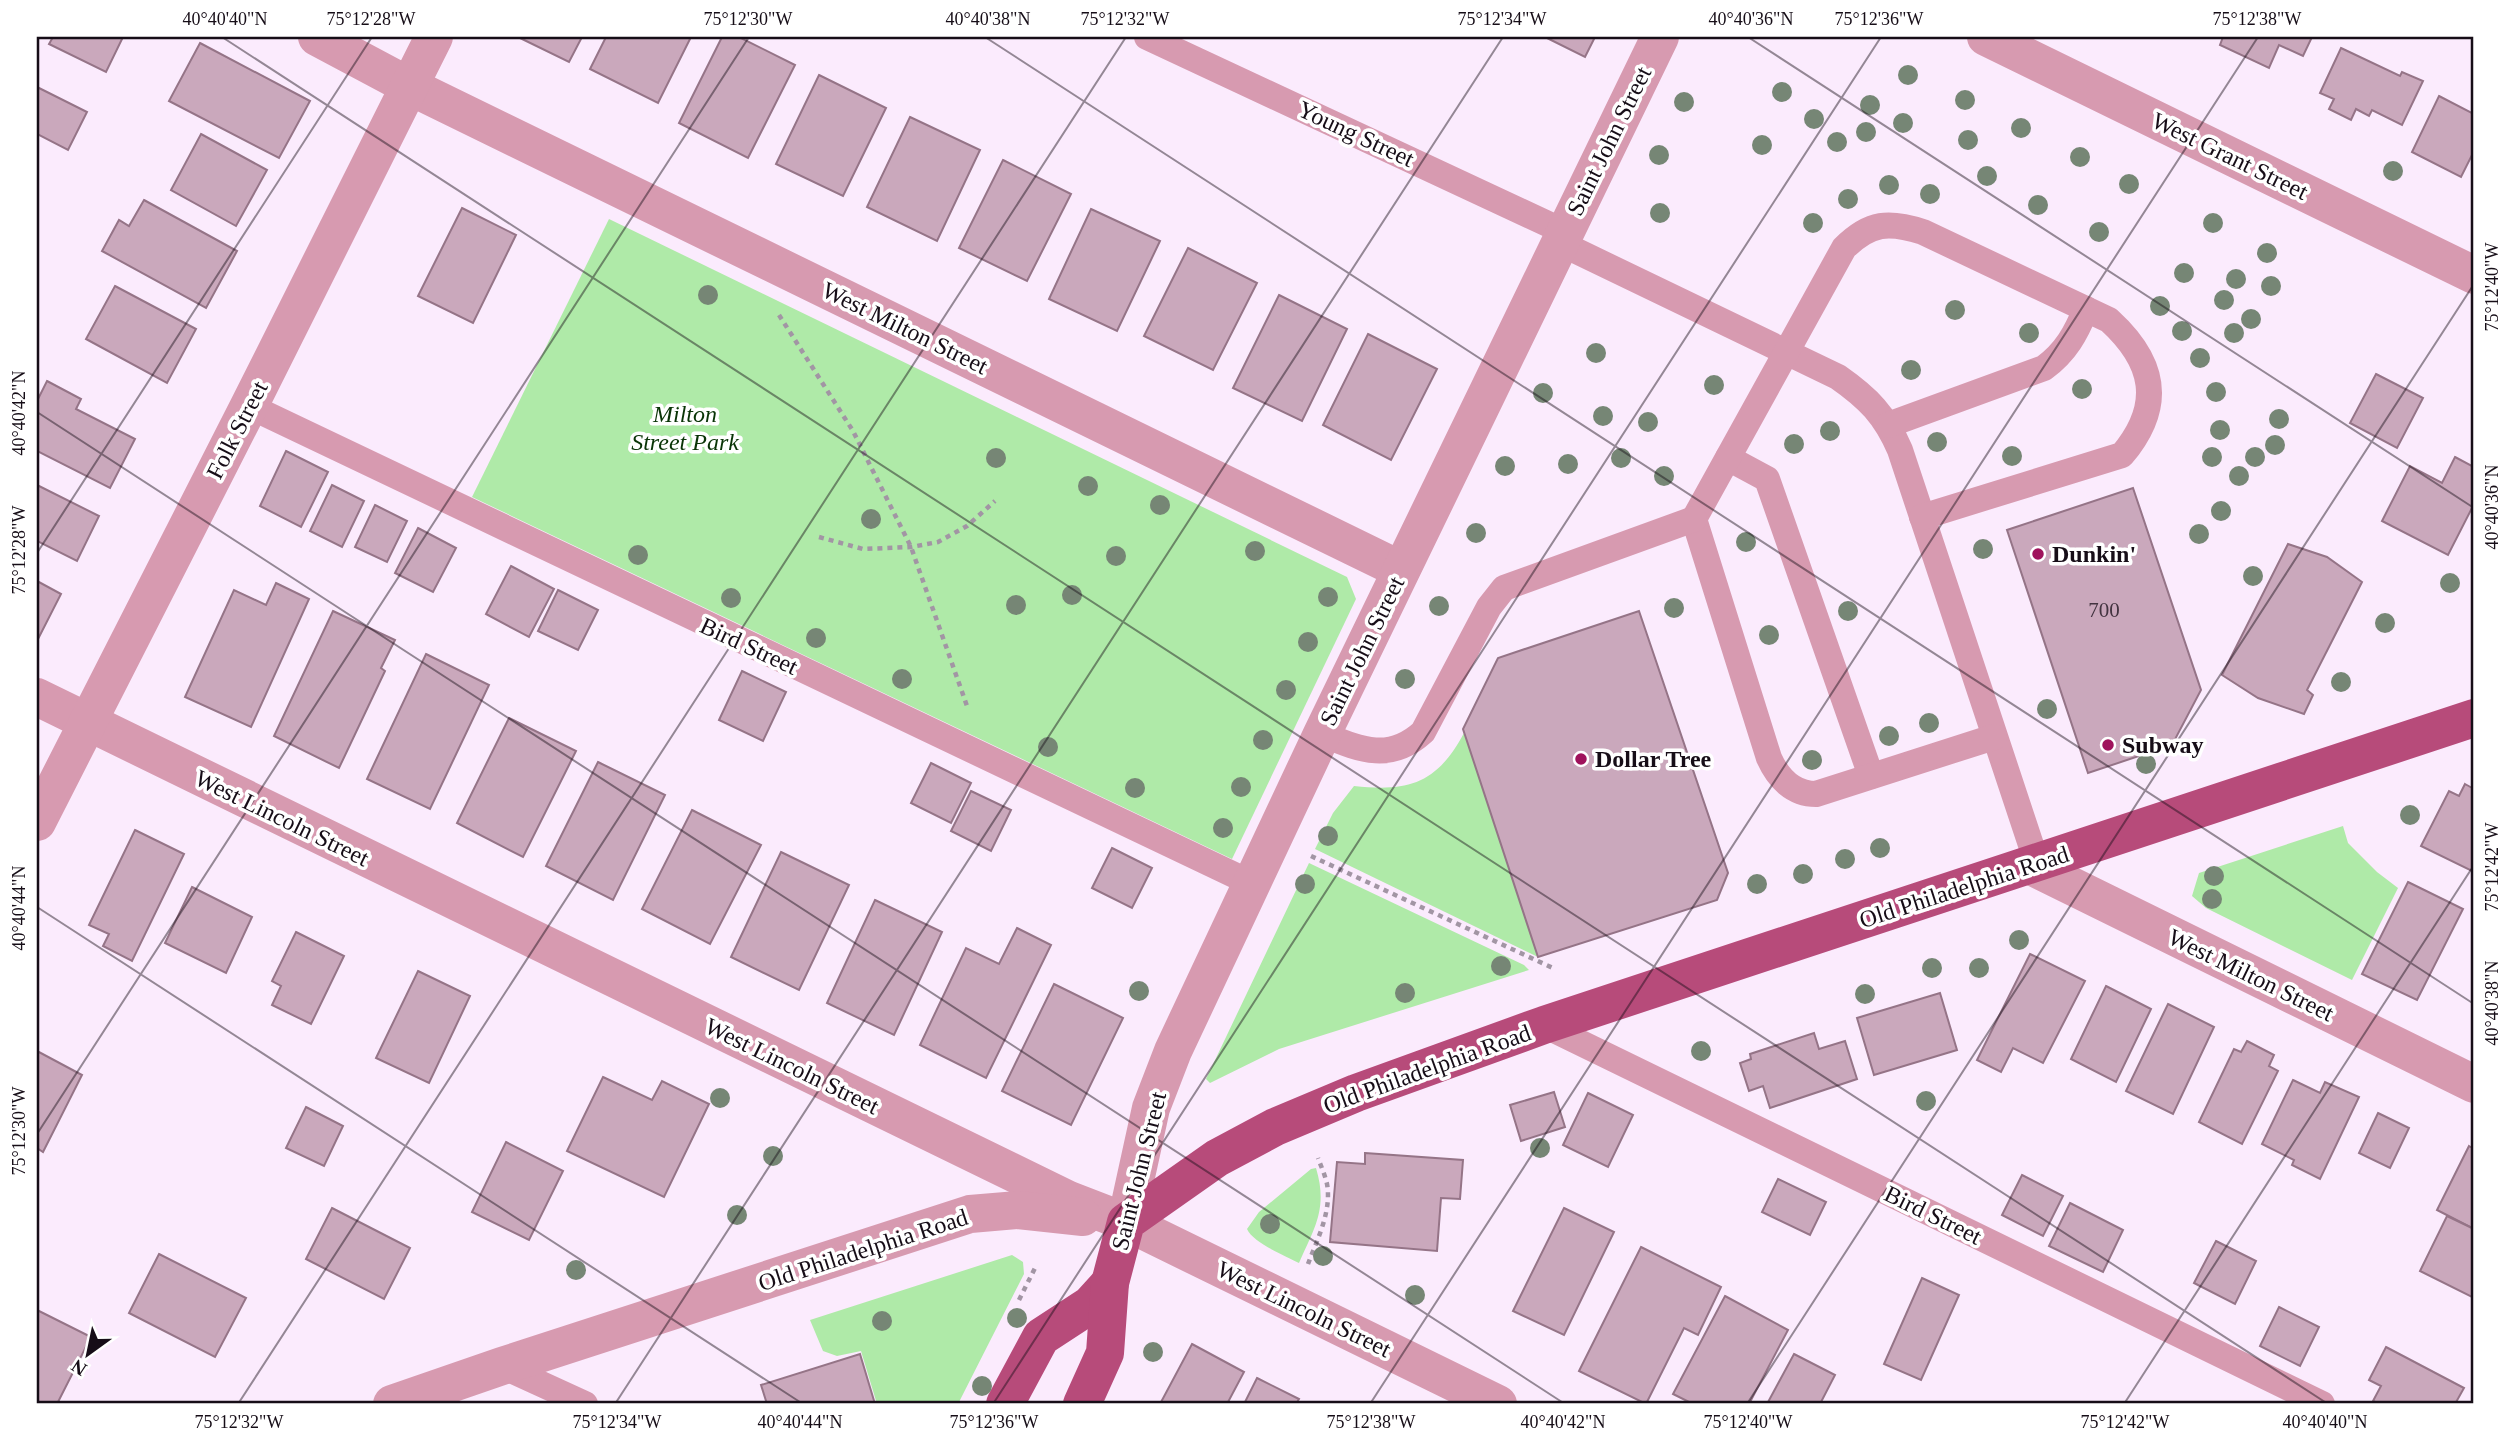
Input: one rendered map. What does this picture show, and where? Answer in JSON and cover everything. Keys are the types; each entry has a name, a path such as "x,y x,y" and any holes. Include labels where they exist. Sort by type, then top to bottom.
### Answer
{"main road":[{"name":"Old Philadelphia Road","path":"1126,1222 1217,1158 1275,1127 1356,1093 1544,1026 2474,718"},
{"name":"Saint John Street","path":"1082,1404 1105,1353 1111,1283 1126,1222"},
{"name":"Saint John Street","path":"1005,1404 1041,1337 1090,1305 1111,1283"}],"street":[{"name":"West Milton Street","path":"317,37 409,86 1401,570"},
{"name":"Folk Street","path":"37,822 434,37"},
{"name":"Saint John Street","path":"1126,1222 1152,1108 1172,1051 1322,734 1660,37"},
{"name":"West Grant Street","path":"1986,37 2474,275"},
{"name":"West Lincoln Street","path":"37,697 1069,1200 1126,1222 1498,1404"},
{"name":"West Milton Street","path":"2033,864 2474,1084"},
{"name":"Old Philadelphia Road","path":"392,1404 970,1214 1018,1210 1126,1222"}],"lane":[{"name":"Young Street","path":"1147,37 1562,238 1838,377 1862,394 1888,425 1900,450 2033,864"},
{"path":"1322,734 1368,751 1396,749 1411,743 1423,732 1492,601 1504,588 1694,519 1844,248 1864,231 1891,224 1923,232 2109,320 2127,336 2141,357 2150,384 2147,413 2137,438 2122,455 1922,517"},
{"path":"1888,425 2044,368 2056,360 2074,337 2086,309"},
{"name":"Bird Street","path":"249,406 1251,883"},
{"path":"1728,458 1767,479 1871,776"},
{"path":"1694,519 1774,769 1793,788 1803,794 1816,794 1994,737"},
{"name":"Bird Street","path":"1544,1026 2322,1404"},
{"path":"502,1366 585,1404"}],"path":[{"path":"781,268 768,297 853,431 911,547 967,704 979,755"},
{"path":"819,537 863,549 911,547 938,542 967,526 995,501"},
{"path":"1308,854 1555,969"},
{"path":"1305,1271 1323,1223 1327,1200 1327,1186 1318,1158"}],"green space":[{"name":"Milton Street Park","path":"609,219 1347,577 1356,599 1232,859 472,497"},
{"path":"1464,733 1538,957 1315,849 1333,813 1354,786 1391,787 1420,780 1443,763"},
{"path":"2343,826 2348,843 2377,872 2398,888 2352,980 2206,908 2192,896 2199,873"},
{"path":"1309,863 1524,965 1529,970 1279,1049 1210,1083 1206,1079"},
{"path":"1316,1168 1321,1195 1320,1206 1315,1228 1299,1263 1263,1244 1247,1229 1259,1212 1311,1169"},
{"path":"1012,1255 1023,1262 1024,1274 958,1404 877,1404 861,1351 837,1356 823,1351 810,1320"}],"building":[{"path":"53,37 123,37 106,72 49,44"},
{"path":"518,37 582,37 569,62"},
{"path":"606,37 691,37 658,103 590,69"},
{"path":"722,37 739,37 795,65 748,158 679,123"},
{"path":"1545,37 1595,37 1585,57"},
{"path":"2223,37 2312,37 2303,56 2279,45 2269,68 2220,45"},
{"path":"200,43 310,101 279,158 169,101"},
{"path":"2341,48 2400,76 2402,72 2423,81 2402,125 2372,110 2369,116 2356,109 2351,120 2329,109 2334,99 2320,93"},
{"path":"819,75 886,108 843,196 776,164"},
{"path":"37,87 87,112 68,150 37,134"},
{"path":"2439,96 2474,114 2474,151 2461,177 2412,152"},
{"path":"910,117 980,150 937,241 867,207"},
{"path":"201,134 267,170 236,226 171,190"},
{"path":"1003,160 1071,194 1027,281 959,248"},
{"path":"144,200 237,251 206,308 102,251 119,220 129,226"},
{"path":"462,208 516,235 473,323 418,296"},
{"path":"1091,209 1160,241 1117,331 1049,299"},
{"path":"1188,248 1257,283 1213,370 1144,336"},
{"path":"115,286 196,329 167,383 86,339"},
{"path":"1279,295 1347,329 1302,421 1233,388"},
{"path":"1368,334 1437,369 1391,460 1323,425"},
{"path":"2376,374 2423,398 2397,448 2350,423"},
{"path":"47,381 81,399 76,409 135,439 110,488 37,451 37,401"},
{"path":"286,451 328,472 301,527 260,506"},
{"path":"2455,457 2474,467 2474,504 2448,555 2382,521 2410,466 2442,483"},
{"path":"37,485 99,516 77,561 37,541"},
{"path":"332,485 364,501 342,547 310,531"},
{"path":"2133,488 2201,690 2172,745 2088,773 2007,530"},
{"path":"375,505 407,521 387,562 355,547"},
{"path":"418,528 456,548 433,592 395,573"},
{"path":"2288,544 2327,557 2362,582 2307,690 2313,695 2304,714 2258,698 2222,675"},
{"path":"511,566 554,589 529,637 486,614"},
{"path":"37,581 61,594 37,641"},
{"path":"276,583 309,599 251,727 185,697 234,590 266,605"},
{"path":"558,590 598,610 578,650 538,631"},
{"path":"333,611 395,640 381,668 385,671 339,768 274,736"},
{"name":"Dollar Tree","path":"1639,611 1728,873 1717,900 1538,957 1463,729 1498,658"},
{"path":"426,654 489,685 430,809 367,779"},
{"path":"742,671 786,692 763,741 719,720"},
{"path":"509,718 576,751 523,857 457,823"},
{"path":"598,762 665,795 613,900 546,866"},
{"path":"931,763 971,783 951,823 911,803"},
{"path":"2465,784 2474,789 2474,872 2421,846 2449,791 2459,796"},
{"path":"971,791 1011,810 991,851 951,831"},
{"path":"692,810 761,845 710,944 642,909"},
{"path":"135,830 184,854 132,961 103,946 109,934 89,925"},
{"path":"1112,848 1152,868 1132,908 1092,888"},
{"path":"781,852 849,885 799,990 731,957"},
{"path":"2408,882 2463,909 2417,1000 2362,974"},
{"path":"192,887 252,917 226,973 165,943"},
{"path":"875,900 942,932 894,1035 827,1003"},
{"path":"1017,928 1051,945 986,1078 920,1045 966,948 999,964"},
{"path":"296,932 344,956 311,1024 272,1005 281,986 272,981"},
{"path":"2030,954 2085,981 2043,1063 2013,1048 2001,1072 1977,1060"},
{"path":"418,971 470,996 429,1083 376,1058"},
{"path":"1054,984 1123,1018 1071,1125 1002,1091"},
{"path":"2106,986 2151,1009 2116,1082 2071,1059"},
{"path":"1940,993 1957,1050 1874,1075 1857,1018"},
{"path":"2168,1004 2214,1027 2173,1114 2126,1091"},
{"path":"1814,1033 1819,1049 1845,1041 1857,1079 1770,1108 1763,1086 1749,1091 1740,1063 1751,1059 1750,1054"},
{"path":"2247,1041 2274,1055 2269,1066 2278,1071 2242,1144 2199,1122 2234,1049 2241,1052"},
{"path":"37,1051 82,1075 43,1152 37,1148"},
{"path":"603,1077 652,1100 662,1081 709,1104 664,1197 567,1151"},
{"path":"2293,1080 2320,1093 2325,1082 2359,1097 2320,1179 2292,1165 2294,1160 2262,1144"},
{"path":"1554,1092 1565,1127 1521,1141 1510,1105"},
{"path":"1588,1093 1633,1115 1608,1167 1563,1145"},
{"path":"306,1107 343,1126 324,1166 286,1148"},
{"path":"2378,1113 2409,1128 2390,1168 2359,1153"},
{"path":"506,1142 563,1171 529,1240 472,1212"},
{"path":"2469,1146 2474,1149 2474,1229 2437,1210"},
{"path":"1365,1153 1463,1160 1460,1199 1441,1198 1437,1251 1330,1242 1337,1162 1365,1164"},
{"path":"2022,1175 2063,1196 2043,1236 2002,1215"},
{"path":"1778,1179 1826,1202 1810,1235 1762,1212"},
{"path":"2070,1203 2123,1230 2103,1272 2049,1246"},
{"path":"332,1208 410,1248 384,1299 306,1259"},
{"path":"1564,1208 1614,1232 1564,1335 1513,1311"},
{"path":"2447,1216 2474,1229 2474,1298 2420,1271"},
{"path":"2216,1241 2256,1261 2235,1304 2194,1283"},
{"path":"1641,1247 1721,1287 1698,1335 1684,1328 1646,1404 1579,1371"},
{"path":"159,1254 246,1298 215,1357 129,1313"},
{"path":"1922,1278 1959,1295 1921,1380 1884,1364"},
{"path":"1725,1296 1788,1330 1749,1404 1693,1404 1673,1394"},
{"path":"2279,1307 2319,1327 2300,1366 2260,1346"},
{"path":"37,1310 91,1337 57,1404 37,1404"},
{"path":"1192,1344 1244,1372 1227,1404 1160,1404"},
{"path":"2386,1347 2464,1388 2455,1404 2380,1404 2373,1401 2381,1386 2369,1380"},
{"path":"860,1354 875,1404 767,1404 761,1385"},
{"path":"1794,1354 1835,1375 1820,1404 1767,1404"},
{"path":"1257,1378 1299,1399 1296,1404 1244,1404"}],"place":[{"name":"Dunkin'","path":"2038,554"},
{"name":"Subway","path":"2108,745"},
{"name":"Dollar Tree","path":"1581,759"}]}
